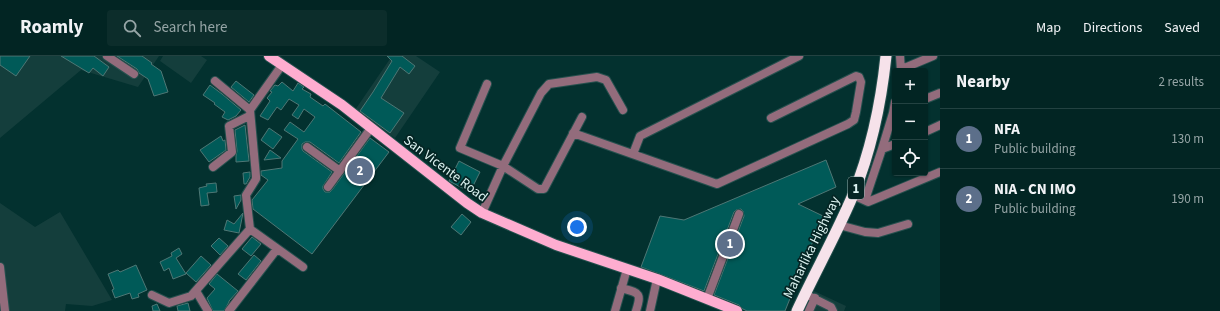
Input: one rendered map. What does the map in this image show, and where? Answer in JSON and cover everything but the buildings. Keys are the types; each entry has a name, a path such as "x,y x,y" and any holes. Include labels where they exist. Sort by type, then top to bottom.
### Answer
{"highway":[{"name":"Maharlika Highway","path":"797,311 810,296 838,225 853,195 868,152 875,124 886,56"}],"main road":[{"name":"San Vicente Road","path":"269,56 342,106 482,213 556,245 658,280 737,311"}],"street":[{"path":"107,56 134,74"},
{"path":"633,154 640,136 799,56"},
{"path":"900,56 901,68"},
{"path":"906,68 933,56"},
{"path":"213,167 232,152 229,126 250,113 282,65"},
{"path":"573,133 717,184 854,120 861,82 859,77 856,76 771,118"},
{"path":"482,213 503,166 541,93 549,84 597,77 606,80 623,110"},
{"path":"215,81 250,113 256,176 256,179 246,195 250,229 303,267"},
{"path":"487,84 460,148 503,166 538,189 544,189 582,117"},
{"path":"928,98 940,93"},
{"path":"864,200 892,118"},
{"path":"928,131 940,125"},
{"path":"328,187 371,128"},
{"path":"882,149 892,145"},
{"path":"307,147 340,171"},
{"path":"853,195 868,202 940,172"},
{"path":"707,299 739,214"},
{"path":"838,225 865,232 878,233 908,224"},
{"path":"152,295 169,303 191,296 250,229"},
{"path":"229,311 277,249"},
{"path":"0,268 3,310"},
{"path":"615,311 626,269"},
{"path":"650,311 658,280"},
{"path":"621,288 636,292 638,294 640,299 636,311"},
{"path":"196,291 208,311"},
{"path":"809,311 810,296 831,307 833,311"}],"shaded area":[{"path":"0,56 159,56 138,87 81,70 0,138"},
{"path":"163,56 201,56 207,60 191,83 160,61"},
{"path":"392,56 416,56 440,72 395,138 355,110"},
{"path":"0,203 35,227 60,212 112,300 92,306 66,304 65,311 0,311"},
{"path":"814,291 846,306 844,311 805,311"}],"place":[{"name":"NIA - CN IMO","path":"360,171"},
{"name":"NFA","path":"730,244"}]}
